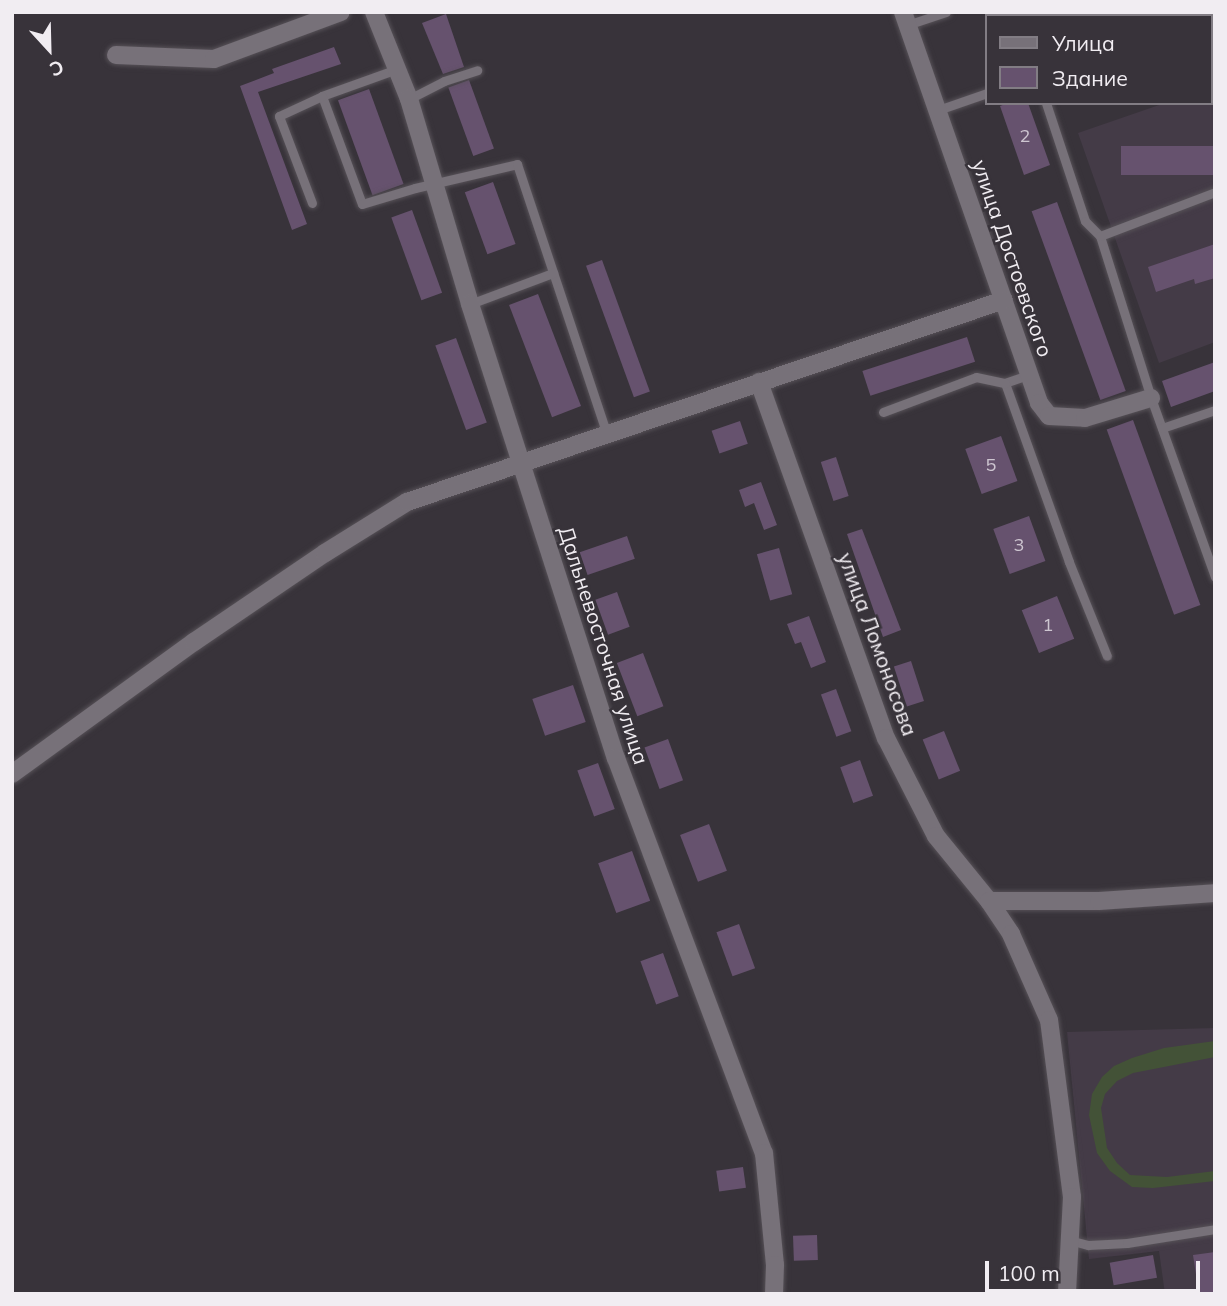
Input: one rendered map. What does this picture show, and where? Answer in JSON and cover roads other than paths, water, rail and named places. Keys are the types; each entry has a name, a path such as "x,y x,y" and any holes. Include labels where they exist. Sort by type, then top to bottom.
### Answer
{"street":[{"path":"116,55 214,59 341,12"},
{"name":"Дальневосточная улица","path":"374,12 409,99 470,304 616,758 764,1153 775,1265 774,1294"},
{"name":"улица Достоевского","path":"905,18 1039,403 1049,416 1085,418 1151,398"},
{"path":"12,774 194,642 325,553 407,502 606,432 1004,300"},
{"name":"улица Ломоносова","path":"760,383 886,738 936,836 989,901 1011,934 1049,1020 1072,1197 1067,1294"},
{"path":"989,901 1099,901 1215,893"}],"lane":[{"path":"905,18 946,12"},
{"path":"312,203 279,116 322,96 397,69"},
{"path":"409,99 444,81 477,70"},
{"path":"938,110 986,93"},
{"path":"322,96 362,204 434,183 517,164 606,432"},
{"path":"1047,105 1085,221 1100,236 1151,398 1215,577"},
{"path":"1100,236 1215,192"},
{"path":"470,304 552,273"},
{"path":"883,412 976,377 1005,383 1028,375"},
{"path":"1005,383 1069,562 1107,656"},
{"path":"1162,428 1215,410"},
{"path":"1069,1240 1088,1245 1127,1243 1215,1228"}]}
